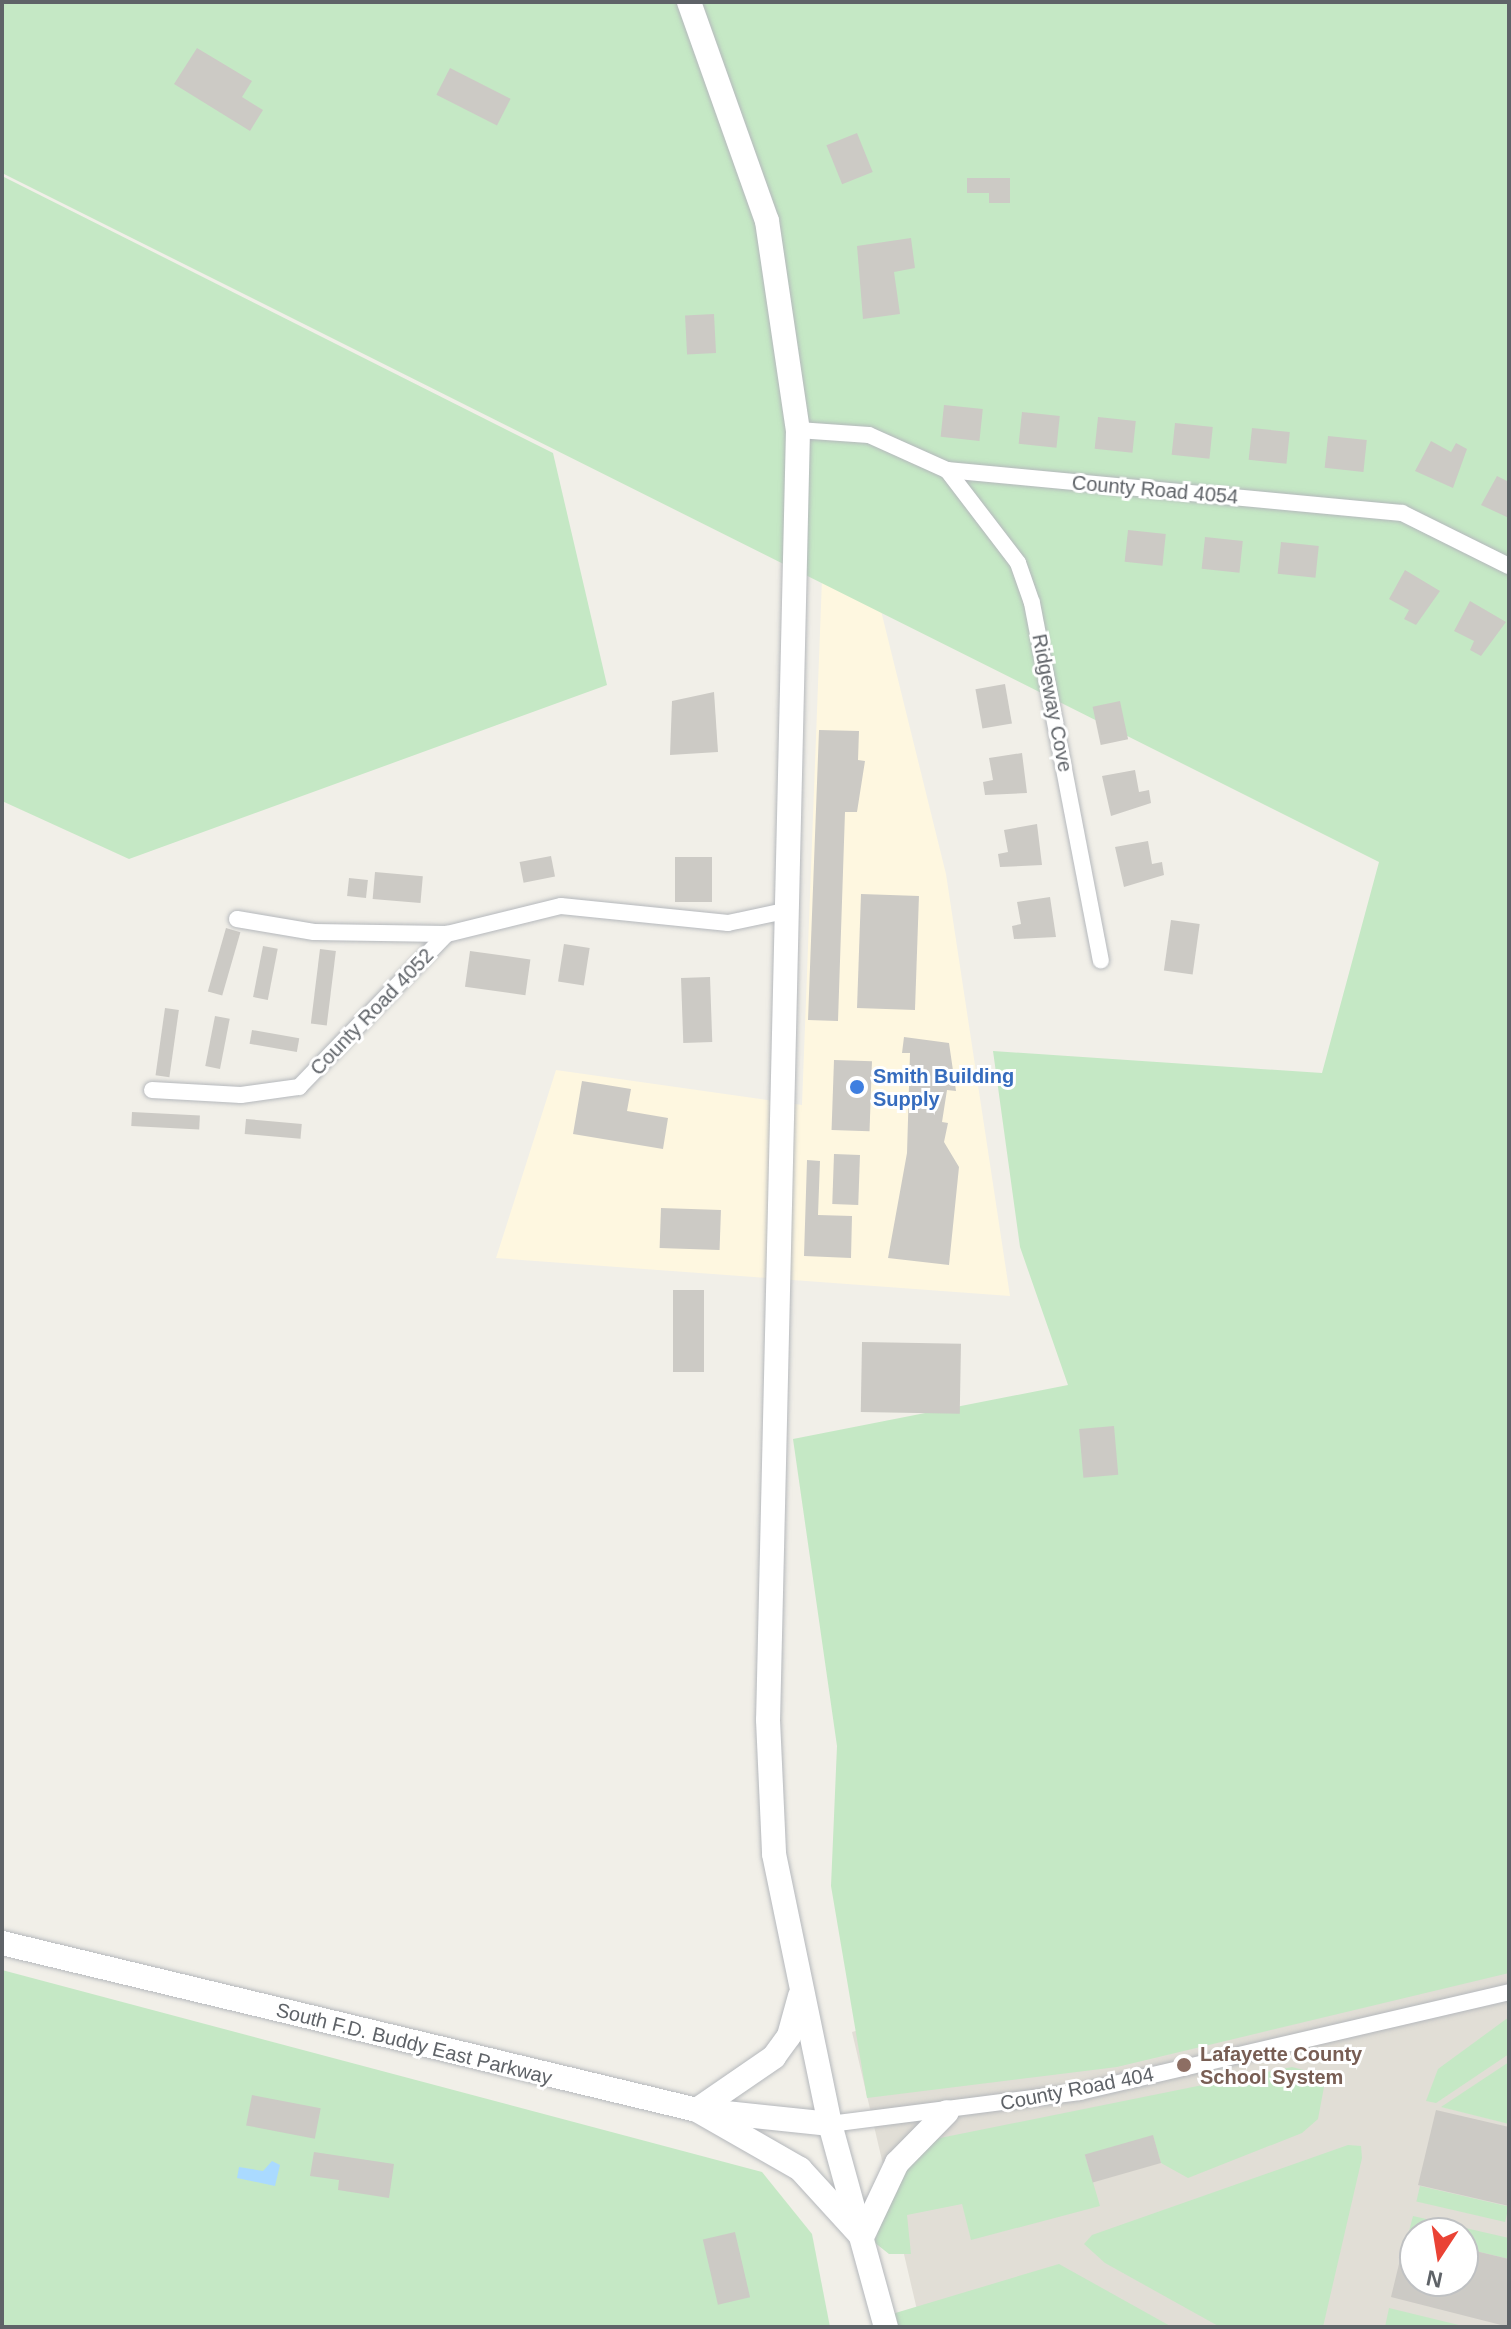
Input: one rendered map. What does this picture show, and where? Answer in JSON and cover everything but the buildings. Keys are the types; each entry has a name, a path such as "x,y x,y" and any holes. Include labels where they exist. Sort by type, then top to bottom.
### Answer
{"main road":[{"path":"689,2 767,221 798,430 768,1720 774,1854 830,2124 886,2327"},
{"name":"South F.D. Buddy East Parkway","path":"2,1943 697,2110 830,2124"},
{"path":"802,1989 789,2036 774,2057 697,2110 800,2169 862,2237"},
{"path":"862,2237 897,2163 947,2112"}],"street":[{"name":"County Road 4054","path":"798,430 869,435 947,470 1402,513 1509,566"},
{"name":"Ridgeway Cove","path":"947,470 1018,563 1032,603 1101,960"},
{"name":"County Road 4052","path":"237,919 314,932 447,934 561,906 728,923 789,910"},
{"name":"County Road 4052","path":"152,1090 241,1095 299,1087 447,934"},
{"name":"County Road 404","path":"830,2124 947,2112 1080,2092 1509,1992"}],"shaded area":[{"path":"823,553 868,558 946,874 1010,1296 496,1258 556,1070 802,1105"},
{"name":"Lafayette County School System","path":"1509,1852 1509,2327 921,2327 852,2032"}],"green space":[{"path":"2,2 1509,2 1509,1973 1117,2067 867,2098 831,1886 837,1746 793,1439 1068,1385 1020,1247 993,1051 1322,1073 1379,862 2,173"},
{"path":"2,176 553,453 607,685 129,859 2,801"},
{"path":"2,1970 762,2172 812,2234 830,2327 2,2327"},
{"path":"1509,2017 1509,2054 1436,2103 1426,2101 1438,2069"},
{"path":"1509,2062 1509,2124 1441,2107"},
{"path":"1292,2067 1315,2073 1324,2087 1318,2119 1302,2133 1188,2178 1161,2163 1153,2136 1085,2155 1100,2206 971,2240 962,2204 907,2215 911,2254 889,2254 874,2242 904,2167 922,2146 940,2138"},
{"path":"1348,2145 1361,2146 1362,2158 1323,2327 1220,2327 1105,2263 1084,2244 1092,2235"},
{"path":"1420,2186 1509,2206 1505,2222 1416,2202"},
{"path":"1479,2231 1509,2238 1509,2259 1479,2252"},
{"path":"1059,2264 1172,2327 895,2327 892,2314"},
{"path":"1389,2308 1467,2327 1385,2327"}],"water":[{"path":"272,2161 280,2165 275,2186 237,2178 239,2167 263,2171"}],"place":[{"name":"Smith Building Supply","path":"857,1087"},
{"name":"Lafayette County School System","path":"1184,2065"}]}
